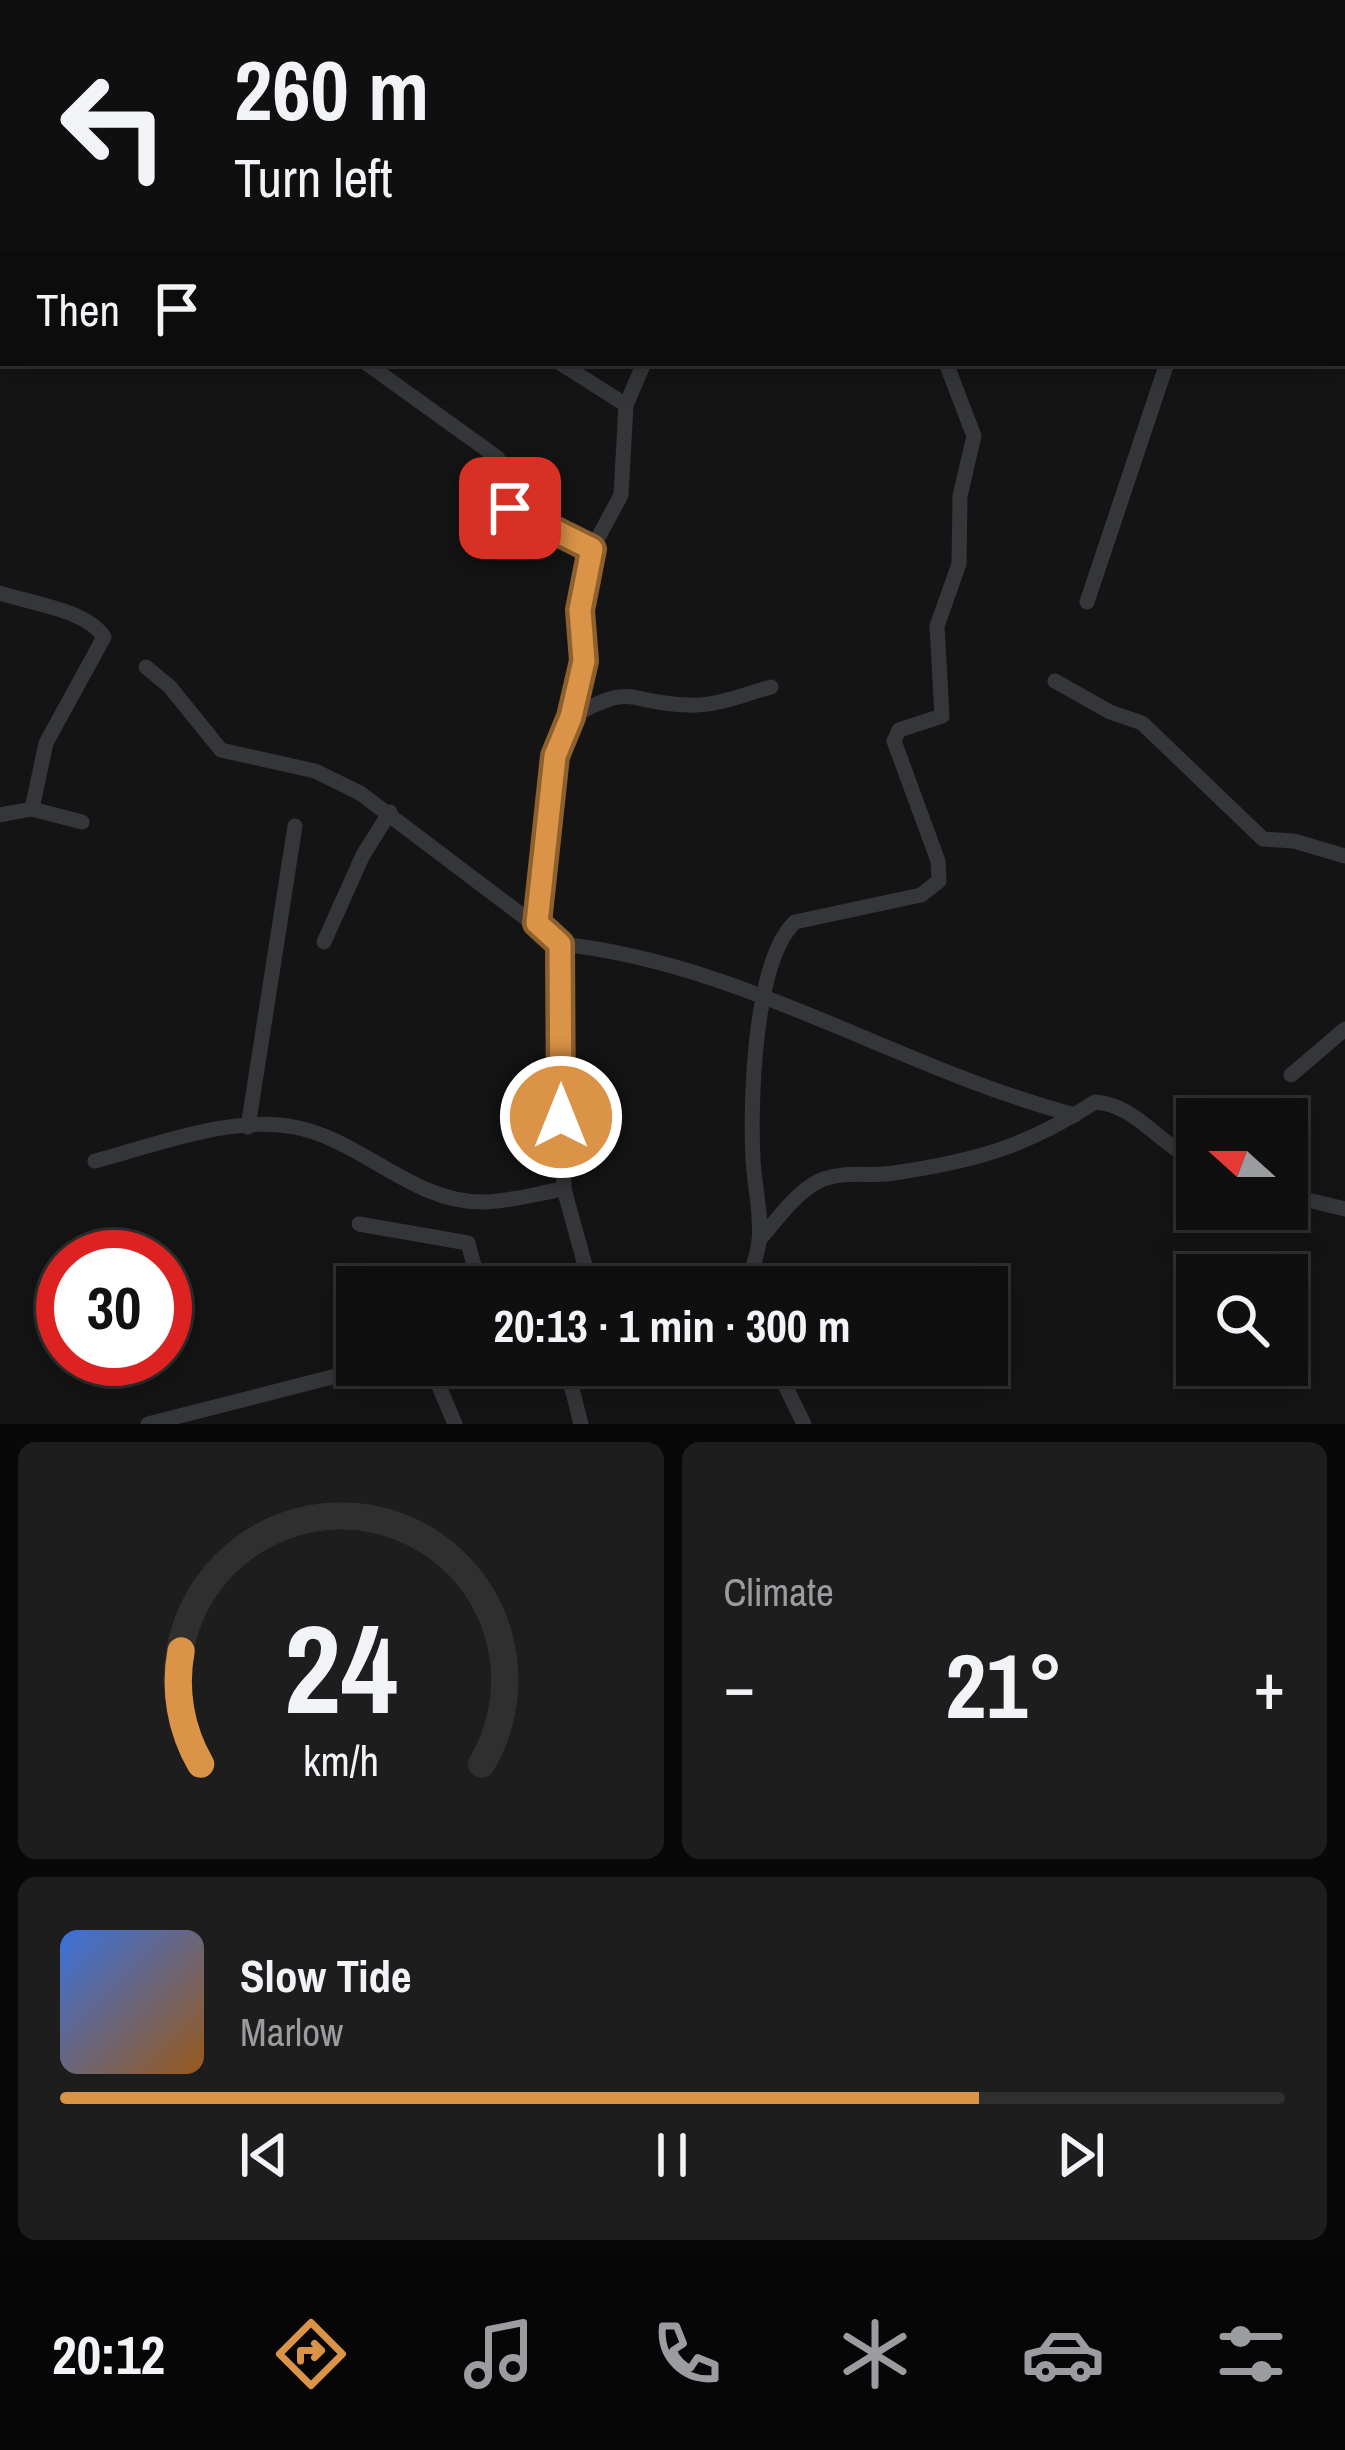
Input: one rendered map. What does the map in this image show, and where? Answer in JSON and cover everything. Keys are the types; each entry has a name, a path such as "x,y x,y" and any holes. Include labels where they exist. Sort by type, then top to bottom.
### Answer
{"street":[{"path":"370,366 498,458 502,500 510,508 592,549"},
{"path":"565,366 626,405"},
{"path":"537,923 546,805 555,756 571,717 584,661 580,610 592,549 621,494 626,405 643,366"},
{"path":"752,1266 759,1240 753,1123 764,997 784,932 795,922 921,895 940,881 938,861 894,741 899,730 942,716 937,626 959,564 960,496 974,436 947,366"},
{"path":"1087,602 1166,366"},
{"path":"0,593 78,619 98,628 104,638 46,743 32,809"},
{"path":"146,667 170,688 221,750 315,771 390,812 560,944 640,955 764,997 993,1092 1075,1115"},
{"path":"1055,681 1110,712 1142,723 1263,839 1294,841 1345,856"},
{"path":"571,717 604,697 642,695 689,706 771,687"},
{"path":"0,815 32,809 82,822"},
{"path":"324,942 390,812"},
{"path":"248,1127 295,826"},
{"path":"560,944 564,1189 585,1266"},
{"path":"1291,1075 1345,1029"},
{"path":"759,1240 808,1187 826,1178 886,1175 1000,1153 1037,1140 1095,1102 1126,1108 1176,1150"},
{"path":"95,1161 248,1127 304,1129 423,1189 454,1198 483,1202 564,1189"},
{"path":"1308,1200 1345,1209"},
{"path":"359,1224 467,1244 473,1266"},
{"path":"148,1424 336,1376"},
{"path":"439,1386 455,1424"},
{"path":"571,1386 580,1424"},
{"path":"785,1386 804,1424"}],"route":[{"path":"510,508 592,549 580,610 584,661 571,717 555,756 546,805 537,923 560,944 561,1117"}]}
